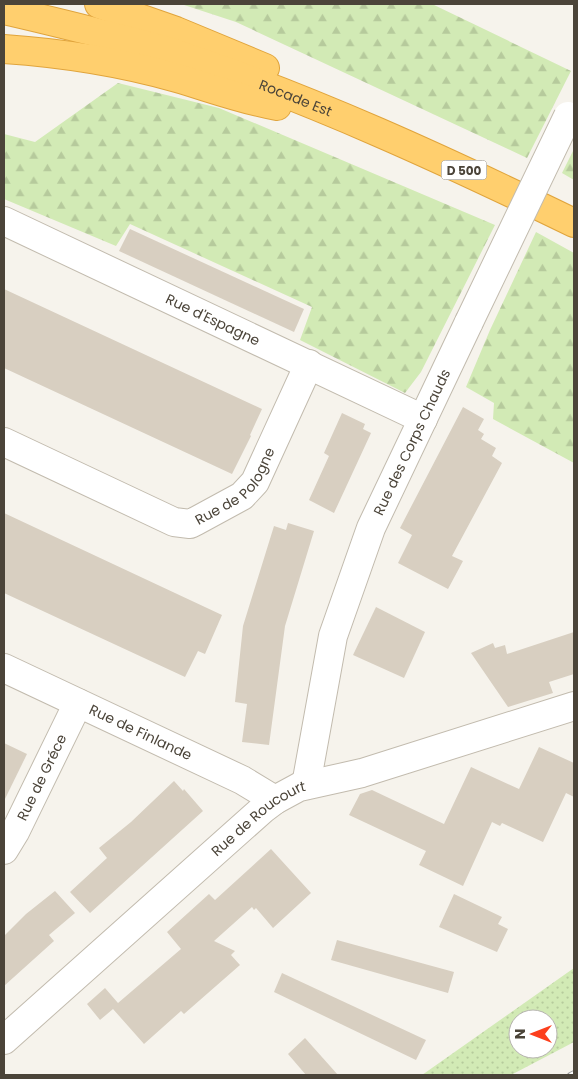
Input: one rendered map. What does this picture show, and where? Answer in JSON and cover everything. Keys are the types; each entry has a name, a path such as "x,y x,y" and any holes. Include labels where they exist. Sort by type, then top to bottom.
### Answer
{"highway":[{"path":"99,4 223,49 267,69 352,120"},
{"name":"Rocade Est","path":"4,10 174,53 288,94 471,173 574,223"},
{"path":"4,49 67,56 114,64 177,78 267,104 352,120"}],"street":[{"name":"Rue des Corps Chauds","path":"306,786 333,636 372,528 571,110"},
{"name":"Rue d'Espagne","path":"4,221 423,419"},
{"name":"Rue de Pologne","path":"4,442 174,522 190,524 242,496 255,482 309,364"},
{"name":"Rue de Finlande","path":"4,668 242,780 275,800"},
{"name":"Rue de Gréce","path":"4,850 15,832 78,703"},
{"name":"Rue de Roucourt","path":"4,1040 263,808 275,800 306,786 362,773 574,706"}],"green space":[{"path":"181,4 432,4 571,71 527,158 236,22"},
{"path":"118,83 219,108 495,225 421,372 405,393 300,340 312,307 130,224 116,246 4,199 4,134 35,142"},
{"path":"574,149 574,180 562,173"},
{"path":"536,232 574,253 574,463 493,419 494,403 466,387 490,330"},
{"path":"574,968 574,1042 558,1050 558,1009 516,1009"},
{"path":"508,1014 508,1059 542,1059 511,1075 422,1075"}],"building":[{"path":"130,229 304,309 294,332 119,251"},
{"path":"4,289 262,409 232,474 4,368"},
{"path":"463,407 484,419 478,430 484,434 481,439 496,448 492,456 502,463 452,556 463,561 448,589 398,563 412,535 400,528"},
{"path":"342,413 365,424 363,429 371,433 334,513 309,500 329,456 324,453"},
{"path":"4,513 222,615 205,654 198,651 185,677 4,593"},
{"path":"288,523 314,531 285,626 269,745 242,742 247,704 235,702 243,626 274,526 286,530"},
{"path":"376,607 425,632 404,678 353,655"},
{"path":"574,632 574,674 549,682 553,693 508,707 471,653 493,643 495,648 505,645 507,654"},
{"path":"4,743 27,754 4,801"},
{"path":"539,747 574,763 574,797 566,793 543,842 502,823 500,826 492,822 463,886 419,865 426,851 349,815 360,794 372,790 444,824 471,767 519,789"},
{"path":"174,781 183,791 184,789 203,811 90,913 70,892 107,858 99,848 131,822"},
{"path":"271,849 311,893 273,928 256,908 254,910 252,907 214,941 235,951 231,955 240,965 184,1014 181,1011 144,1044 113,1009 100,1020 87,1004 105,988 118,1003 181,949 167,932 209,894 215,900"},
{"path":"55,891 75,913 49,935 54,941 4,986 4,936 26,914"},
{"path":"454,894 502,917 498,924 508,929 497,952 439,927"},
{"path":"337,940 454,972 448,993 331,960"},
{"path":"282,973 426,1040 416,1060 274,992"},
{"path":"305,1038 338,1075 306,1075 288,1054"}],"railway":[{"path":"570,1075 574,1073"}]}
